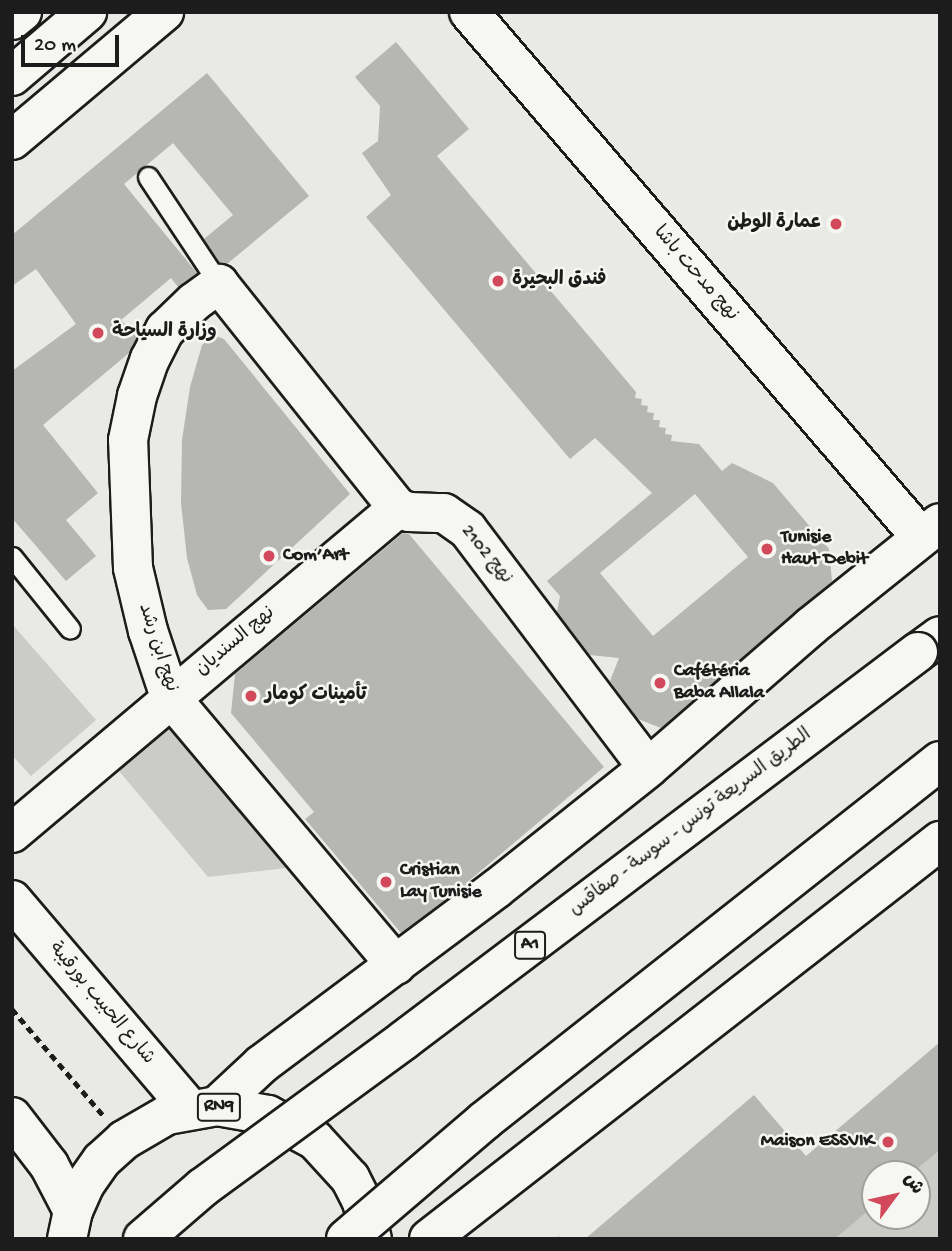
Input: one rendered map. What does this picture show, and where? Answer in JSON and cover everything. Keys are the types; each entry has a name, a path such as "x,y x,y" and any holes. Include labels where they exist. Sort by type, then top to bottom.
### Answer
{"main road":[{"path":"12,20 22,12"},
{"path":"12,76 87,12"},
{"path":"12,140 164,12"},
{"name":"نهج مدحت باشا","path":"469,12 930,529"},
{"path":"219,284 398,508"},
{"name":"نهج ابن رشد","path":"219,284 194,302 166,330 150,359 137,396 128,440 133,568 148,631 170,696 396,965"},
{"name":"نهج السنديان","path":"12,832 170,696 398,508"},
{"name":"نهج 2102","path":"398,508 409,512 444,513 468,530 648,768"},
{"path":"204,1108 396,965 648,768 930,529"},
{"name":"الطريق السريعة تونس - سوسة - صفاقس","path":"144,1239 202,1188 404,1040 929,644"},
{"path":"346,1239 484,1121 940,761"},
{"path":"429,1239 940,841"},
{"name":"شارع الحبيب بورقيبة","path":"12,900 204,1108"},
{"name":"RN9","path":"68,1232 91,1176 124,1140 144,1126 204,1108 268,1115 293,1125 315,1140 350,1178 362,1202 372,1239"},
{"name":"RN9","path":"12,1117 49,1165 68,1232"}],"lane":[{"path":"148,177 219,284"},
{"path":"12,557 70,629"}],"path":[{"path":"12,1009 124,1140"}],"shaded area":[{"path":"12,624 96,720 31,776 12,755"},
{"path":"176,710 304,866 208,877 114,765"},
{"path":"940,1150 940,1239 835,1239 861,1217 861,1230 931,1230 931,1160 928,1160"}],"building":[{"path":"396,42 469,129 437,156 636,392 635,398 642,399 641,405 648,406 647,412 654,413 653,420 660,420 659,427 666,428 665,434 672,435 671,441 699,444 722,471 732,463 773,483 829,549 832,581 661,728 638,719 610,681 619,658 590,655 557,612 560,596 547,581 652,493 595,438 570,459 366,217 391,195 362,153 378,141 380,106 355,77","holes":["695,494 748,557 653,636 600,573"]},
{"name":"وزارة السياحة","path":"207,73 309,196 227,264 220,263 204,239 233,215 173,143 124,184 197,273 178,287 171,278 121,320 137,337 129,353 43,425 98,493 66,520 96,556 66,581 12,518 12,371 76,324 36,269 12,286 12,235"},
{"path":"213,335 224,339 350,494 226,609 208,610 197,595 187,558 181,503 182,440 190,387 202,345"},
{"path":"403,533 409,534 604,767 458,890 401,933 305,819 314,812 231,713 235,674"},
{"name":"Maison ESSVIK","path":"940,1042 940,1150 928,1160 861,1160 861,1217 835,1239 585,1239 754,1095 806,1156"}],"place":[{"name":"عمارة الوطن","path":"836,224"},
{"name":"فندق البحيرة","path":"498,281"},
{"name":"وزارة السياحة","path":"98,333"},
{"name":"Tunisie Haut Debit","path":"767,549"},
{"name":"Com’Art","path":"269,556"},
{"name":"Cafétéria Baba Allala","path":"660,683"},
{"name":"تأمينات كومار","path":"251,696"},
{"name":"Cristian Lay Tunisie","path":"386,882"},
{"name":"Maison ESSVIK","path":"888,1142"}]}
